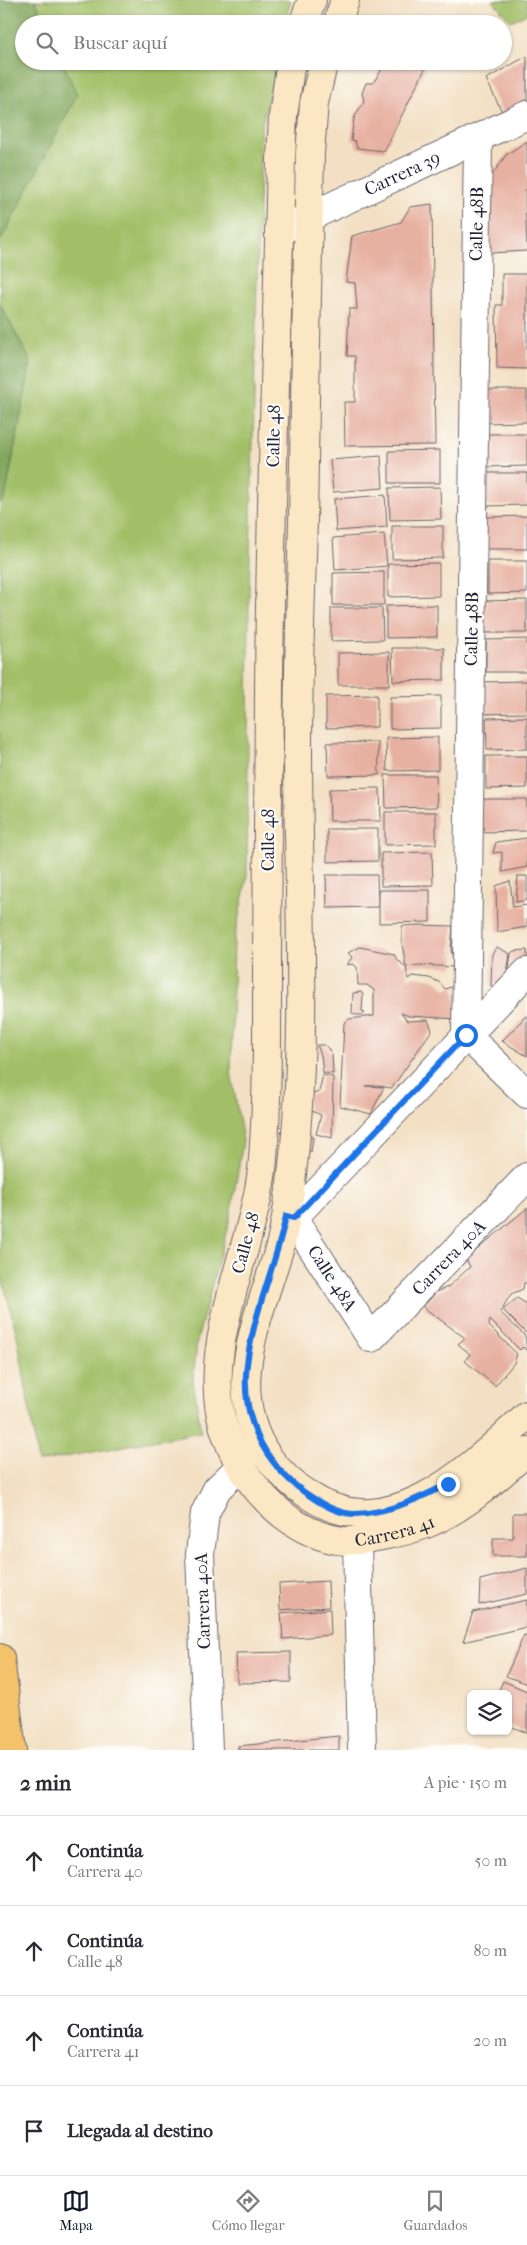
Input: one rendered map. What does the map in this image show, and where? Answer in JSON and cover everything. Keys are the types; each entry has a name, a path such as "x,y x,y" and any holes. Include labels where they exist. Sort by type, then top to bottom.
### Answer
{"highway":[{"path":"0,1658 12,1750"}],"main road":[{"path":"306,15 312,0"},
{"path":"340,15 345,0"},
{"name":"Calle 48","path":"290,70 283,116 269,630 267,1079 262,1168 255,1211 235,1283 217,1373 223,1424 242,1465 268,1501 291,1521 315,1533 337,1541 357,1542"},
{"name":"Calle 48","path":"322,70 314,103 311,130 309,218 298,745 300,1079 290,1217 280,1243 252,1335 246,1375 246,1397 250,1416 268,1458 301,1491 328,1508 353,1514 378,1511"},
{"name":"Carrera 41","path":"378,1511 402,1507 448,1484 471,1467 527,1415"},
{"name":"Carrera 41","path":"357,1542 425,1525 467,1501 527,1451"}],"street":[{"name":"Carrera 39","path":"279,231 527,115"},
{"name":"Calle 48B","path":"466,1035 478,138"},
{"path":"255,1211 290,1217 527,972"},
{"path":"466,1035 527,1094"},
{"name":"Carrera 40A","path":"371,1338 527,1177"},
{"name":"Calle 48A","path":"290,1217 371,1338"},
{"name":"Carrera 40A","path":"208,1750 200,1554 205,1513 217,1489 242,1465"},
{"name":"Carrera 41","path":"357,1542 362,1750"}],"green space":[{"path":"0,0 35,0 42,15 15,15 15,70 66,70 77,95 0,242"},
{"path":"35,0 291,0 287,15 42,15"},
{"path":"492,0 527,0 527,14 512,21 512,15 506,15"},
{"path":"66,70 275,70 261,128 249,596 247,878 234,940 231,1072 243,1141 230,1218 197,1341 193,1380 201,1432 38,1462 18,1340 0,1269 0,504 5,498 31,362 0,304 0,242 77,95"},
{"path":"0,304 31,362 5,498 0,504"}],"building":[{"path":"527,56 527,112 507,122 486,79 502,70 512,70 512,64"},
{"path":"424,70 384,151 357,148 355,141 351,140 354,118 364,101 362,93 366,83 373,83 381,71"},
{"path":"527,141 527,188 525,190 527,251 490,253 490,178 506,155"},
{"path":"432,204 435,445 345,446 344,402 355,402 355,356 347,356 349,309 357,309 355,283 346,282 352,236 401,222 410,207"},
{"path":"502,274 527,274 527,369 497,368 496,305 502,305"},
{"path":"484,390 527,390 527,422 484,423"},
{"path":"483,434 527,434 527,466 483,467"},
{"path":"440,450 440,483 389,483 389,451"},
{"path":"381,456 383,488 333,492 330,460"},
{"path":"486,473 527,473 527,505 486,506"},
{"path":"440,487 441,519 390,520 389,488"},
{"path":"385,495 387,527 336,531 334,499"},
{"path":"527,516 527,549 485,549 485,517"},
{"path":"392,526 443,526 443,558 392,559"},
{"path":"384,534 387,566 335,570 333,538"},
{"path":"488,561 527,561 527,593 488,594"},
{"path":"439,563 439,596 388,597 388,564"},
{"path":"384,572 384,605 333,605 333,573"},
{"path":"527,600 527,633 479,633 479,601"},
{"path":"437,605 437,637 386,638 386,606"},
{"path":"331,608 382,608 383,640 331,641"},
{"path":"527,639 527,672 486,672 486,640"},
{"path":"392,648 444,648 444,680 393,681"},
{"path":"389,652 389,685 338,685 338,653"},
{"path":"527,681 527,713 481,714 481,682"},
{"path":"377,695 377,727 326,728 326,696"},
{"path":"441,696 441,728 390,729 390,697"},
{"path":"527,717 527,749 487,750 486,718"},
{"path":"438,737 438,770 387,771 386,738"},
{"path":"378,742 379,775 328,776 327,743"},
{"path":"486,756 527,756 527,788 486,789"},
{"path":"385,775 436,775 437,807 386,808"},
{"path":"380,788 381,821 330,821 329,789"},
{"path":"480,799 527,799 527,831 480,832"},
{"path":"385,812 436,812 436,844 385,845"},
{"path":"327,829 378,829 378,861 327,862"},
{"path":"527,838 527,867 502,872 502,852 493,853 496,842"},
{"path":"432,852 433,885 381,886 381,853"},
{"path":"326,875 377,875 378,907 327,908"},
{"path":"518,876 527,876 527,900 516,902"},
{"path":"510,881 513,907 527,905 527,927 497,932 496,886"},
{"path":"379,890 430,890 430,922 379,923"},
{"path":"402,926 453,926 451,950 453,959 455,935 454,967 420,965 406,967 402,944"},
{"path":"360,947 394,954 397,960 406,967 408,979 413,976 429,978 439,982 445,989 454,986 458,1019 409,1016 401,1013 407,1021 428,1020 432,1030 392,1088 377,1086 366,1086 384,1087 371,1114 340,1106 344,1023 349,1019 374,1016 374,990 367,985 358,985 357,967 353,964 347,965 352,957 348,953"},
{"path":"497,947 510,954 505,987 491,986 492,954"},
{"path":"527,950 527,969 507,982 511,953"},
{"path":"361,992 363,995 362,1011 365,1012 363,1015 356,1015 352,1013 353,993"},
{"path":"527,1015 527,1056 502,1041"},
{"path":"317,1045 325,1045 332,1054 333,1074 323,1073 321,1055"},
{"path":"323,1075 333,1077 332,1138 316,1134 321,1115 308,1109 307,1096 319,1092"},
{"path":"307,1134 313,1138 311,1152 306,1147"},
{"path":"527,1208 527,1283 524,1283 523,1289 511,1294 500,1312 525,1336 527,1351 523,1347 520,1350 490,1320 489,1326 517,1354 514,1363 495,1386 465,1361 470,1354 458,1344 465,1338 423,1307 436,1292 448,1287 470,1267 466,1259"},
{"path":"517,1298 527,1304 527,1334 503,1310"},
{"path":"513,1513 527,1513 527,1556 493,1556 493,1538 513,1538"},
{"path":"527,1568 527,1594 479,1605 480,1580"},
{"path":"328,1581 329,1607 280,1610 279,1584"},
{"path":"527,1600 526,1627 463,1642 473,1612"},
{"path":"330,1609 331,1635 283,1639 281,1613"},
{"path":"524,1635 527,1636 527,1684 506,1676"},
{"path":"291,1652 291,1682 237,1683 236,1653"},
{"path":"503,1681 527,1691 527,1733 512,1727 512,1690 499,1690"},
{"path":"339,1736 339,1750 238,1750 238,1746"}],"route":[{"path":"448,1484 402,1507 353,1514 328,1508 301,1491 268,1458 250,1416 246,1397 246,1375 252,1335 280,1243 286,1216 294,1218 466,1035"}]}
